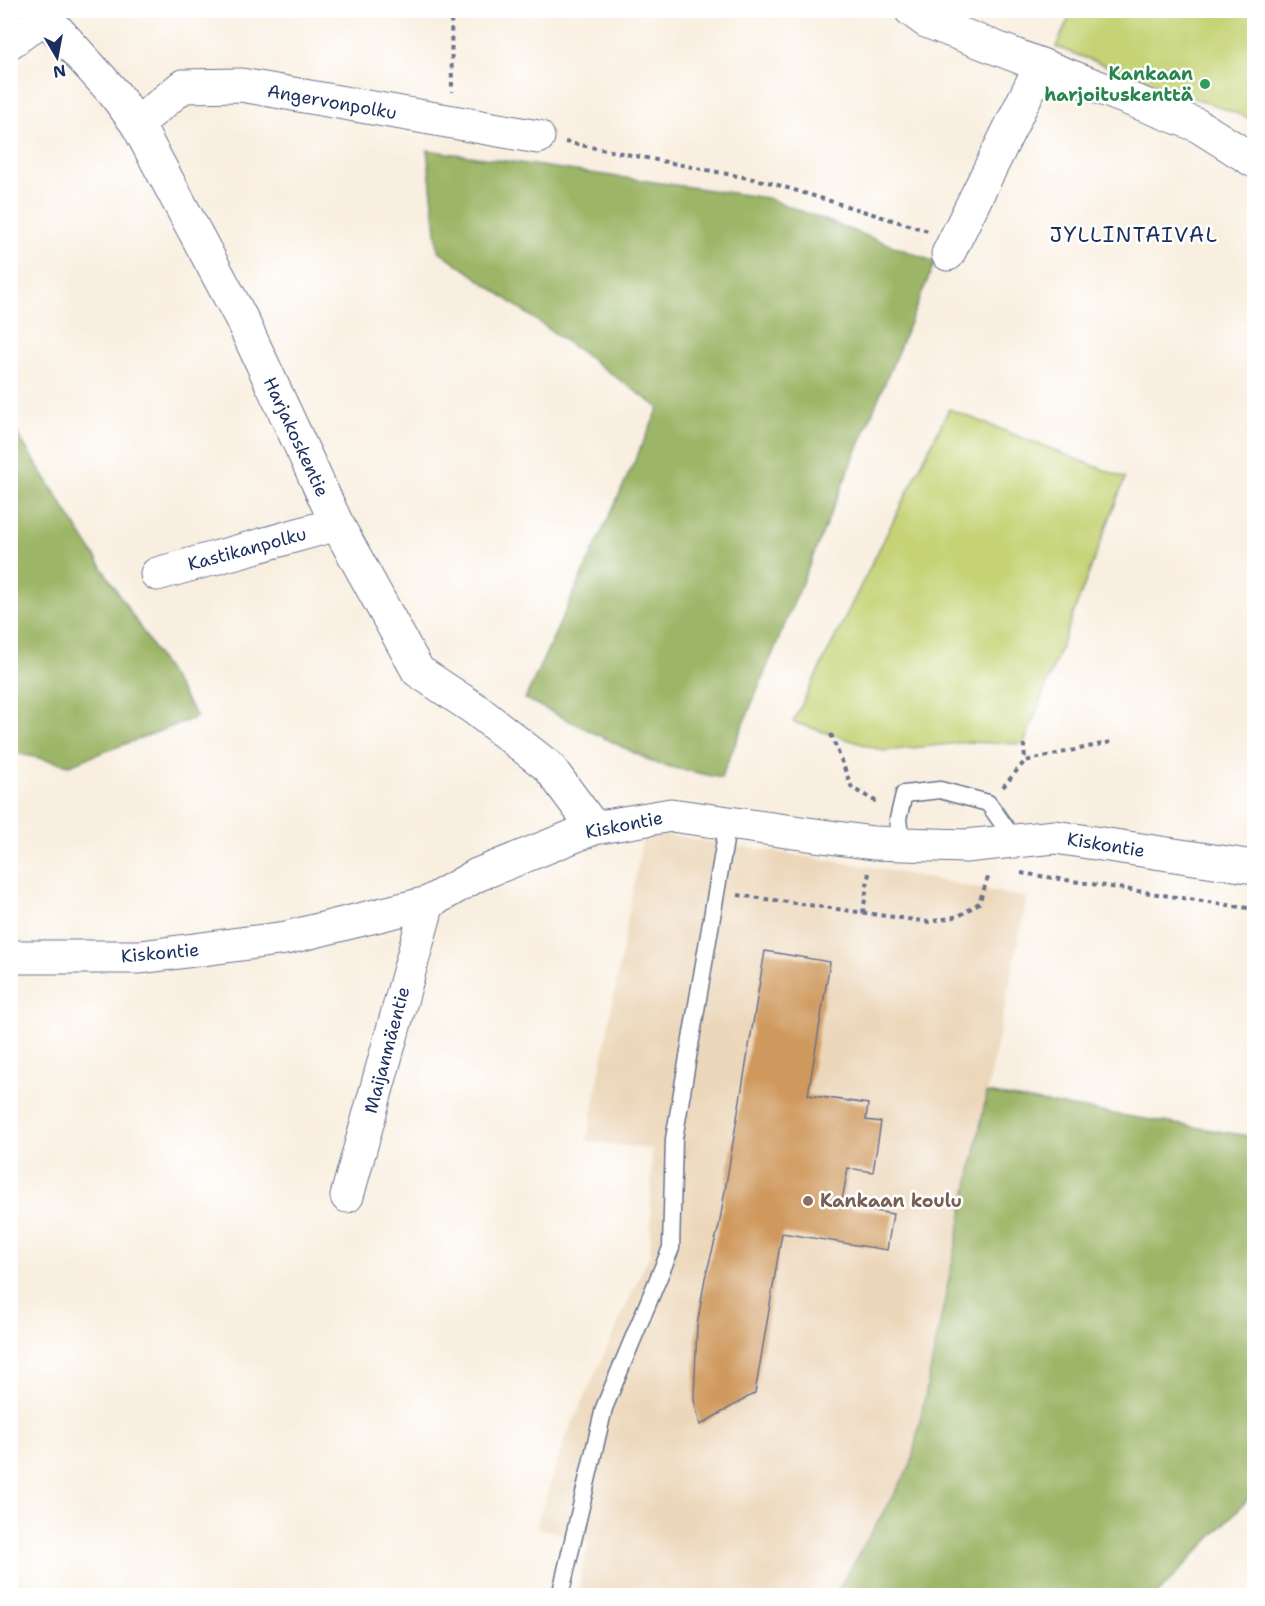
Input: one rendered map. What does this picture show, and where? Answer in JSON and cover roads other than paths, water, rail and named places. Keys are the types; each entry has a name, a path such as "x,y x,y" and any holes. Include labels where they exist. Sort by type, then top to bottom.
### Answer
{"street":[{"path":"911,10 926,21 1197,125 1254,161"},
{"path":"10,42 42,14"},
{"name":"Harjakoskentie","path":"42,14 114,93 137,124 241,318 337,524 418,671 475,709 549,767 594,828"},
{"path":"952,246 1041,65"},
{"name":"Angervonpolku","path":"137,124 183,86 241,85 538,137"},
{"name":"Kastikanpolku","path":"157,573 337,524"},
{"name":"Kiskontie","path":"10,957 141,957 286,938 428,903 477,876 594,828 671,815 873,843 965,846 1016,857 1055,837 1254,867"},
{"name":"Maijanmäentie","path":"347,1196 428,903"}],"lane":[{"path":"901,843 898,819 904,794 940,790 988,803 1016,857"},
{"path":"560,1596 604,1408 671,1248 674,1139 728,823"}],"place":[{"name":"Kankaan harjoituskenttä","path":"1205,84"},
{"name":"Kankaan koulu","path":"808,1201"}],"district":[{"name":"JYLLINTAIVAL","path":"1134,235"}]}
